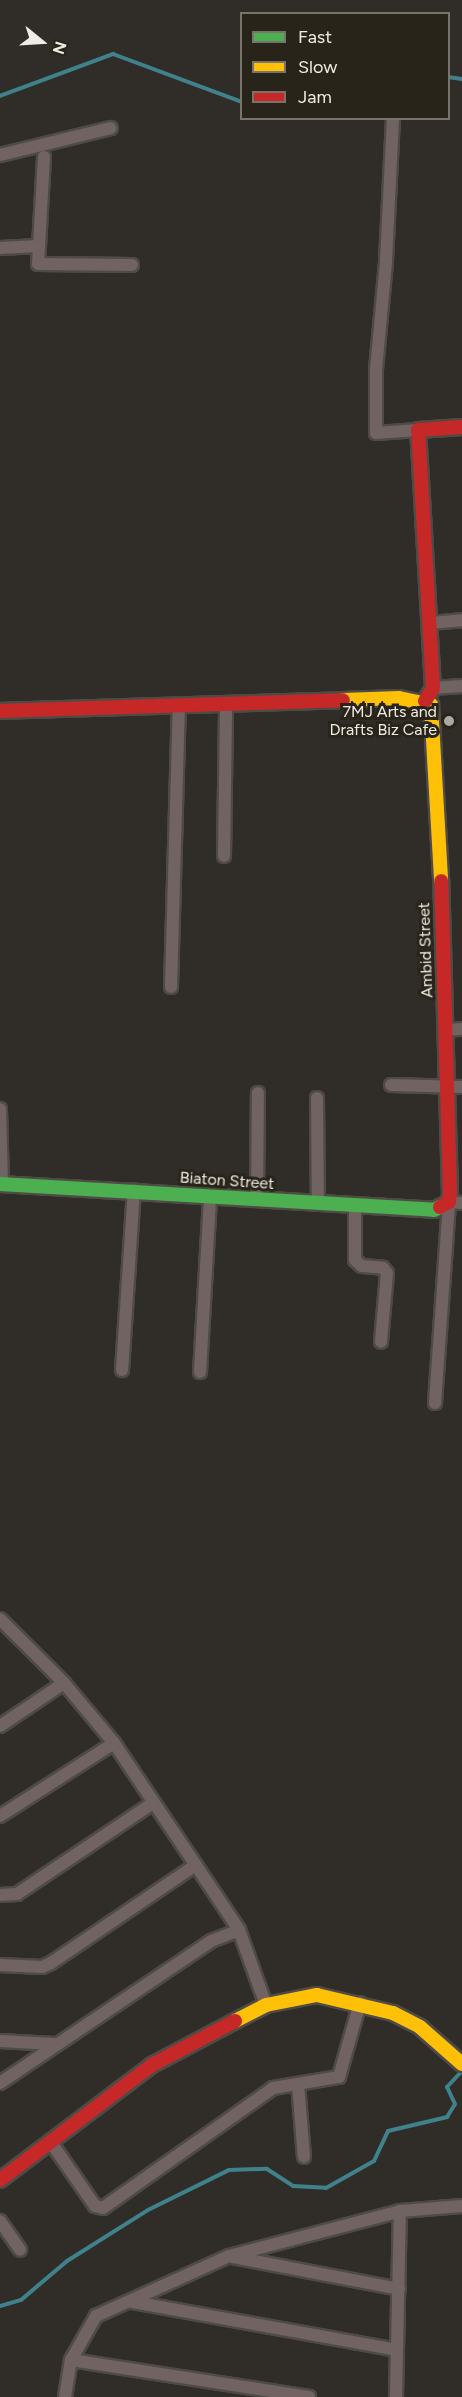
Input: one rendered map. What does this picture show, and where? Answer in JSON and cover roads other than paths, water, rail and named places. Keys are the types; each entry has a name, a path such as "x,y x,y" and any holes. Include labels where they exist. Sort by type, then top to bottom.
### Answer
{"street":[{"path":"393,120 386,262 376,370 376,433 462,427"},
{"path":"0,155 111,128"},
{"path":"44,157 38,264 132,265"},
{"path":"0,248 39,246"},
{"path":"0,711 399,698 425,701 433,688 418,430"},
{"path":"430,623 462,620"},
{"path":"433,688 462,686"},
{"name":"Ambid Street","path":"425,701 434,712 446,1030 455,1087 455,1203"},
{"path":"224,856 226,704"},
{"path":"171,987 179,706"},
{"path":"446,1030 462,1029"},
{"path":"392,1085 455,1087"},
{"path":"257,1200 258,1094"},
{"path":"317,1098 318,1203"},
{"path":"0,1109 1,1184"},
{"name":"Biaton Street","path":"1,1184 134,1190 210,1197 434,1210 455,1203"},
{"path":"122,1370 134,1190"},
{"path":"200,1372 210,1197"},
{"path":"435,1403 455,1203"},
{"path":"355,1206 355,1260 362,1266 383,1268 387,1273 381,1342"},
{"path":"0,1617 64,1683 114,1743 239,1930 266,2006"},
{"path":"0,1726 64,1683"},
{"path":"0,1816 114,1743"},
{"path":"0,1895 17,1894 153,1803"},
{"path":"0,1965 42,1967 51,1964 196,1865"},
{"path":"0,2083 54,2044 211,1941 239,1930"},
{"path":"0,2180 152,2065 266,2006 317,1995 360,2004 420,2027 460,2062"},
{"path":"50,2141 95,2206 104,2208 273,2088 339,2077 360,2004"},
{"path":"0,2041 54,2044"},
{"path":"298,2084 304,2157"},
{"path":"65,2397 71,2360 96,2316 133,2302 229,2256 400,2211 462,2206"},
{"path":"396,2397 400,2211"},
{"path":"0,2221 20,2250"},
{"path":"229,2256 399,2289"},
{"path":"133,2302 397,2350"},
{"path":"71,2360 309,2397"}],"waterway":[{"path":"0,96 113,54 240,101"},
{"path":"450,77 462,79"},
{"path":"0,2306 21,2300 67,2261 148,2210 229,2170 267,2169 293,2186 326,2188 374,2161 388,2131 447,2117 455,2104 447,2087 462,2071"}],"place":[{"name":"7MJ Arts and Drafts Biz Cafe","path":"449,721"}]}
